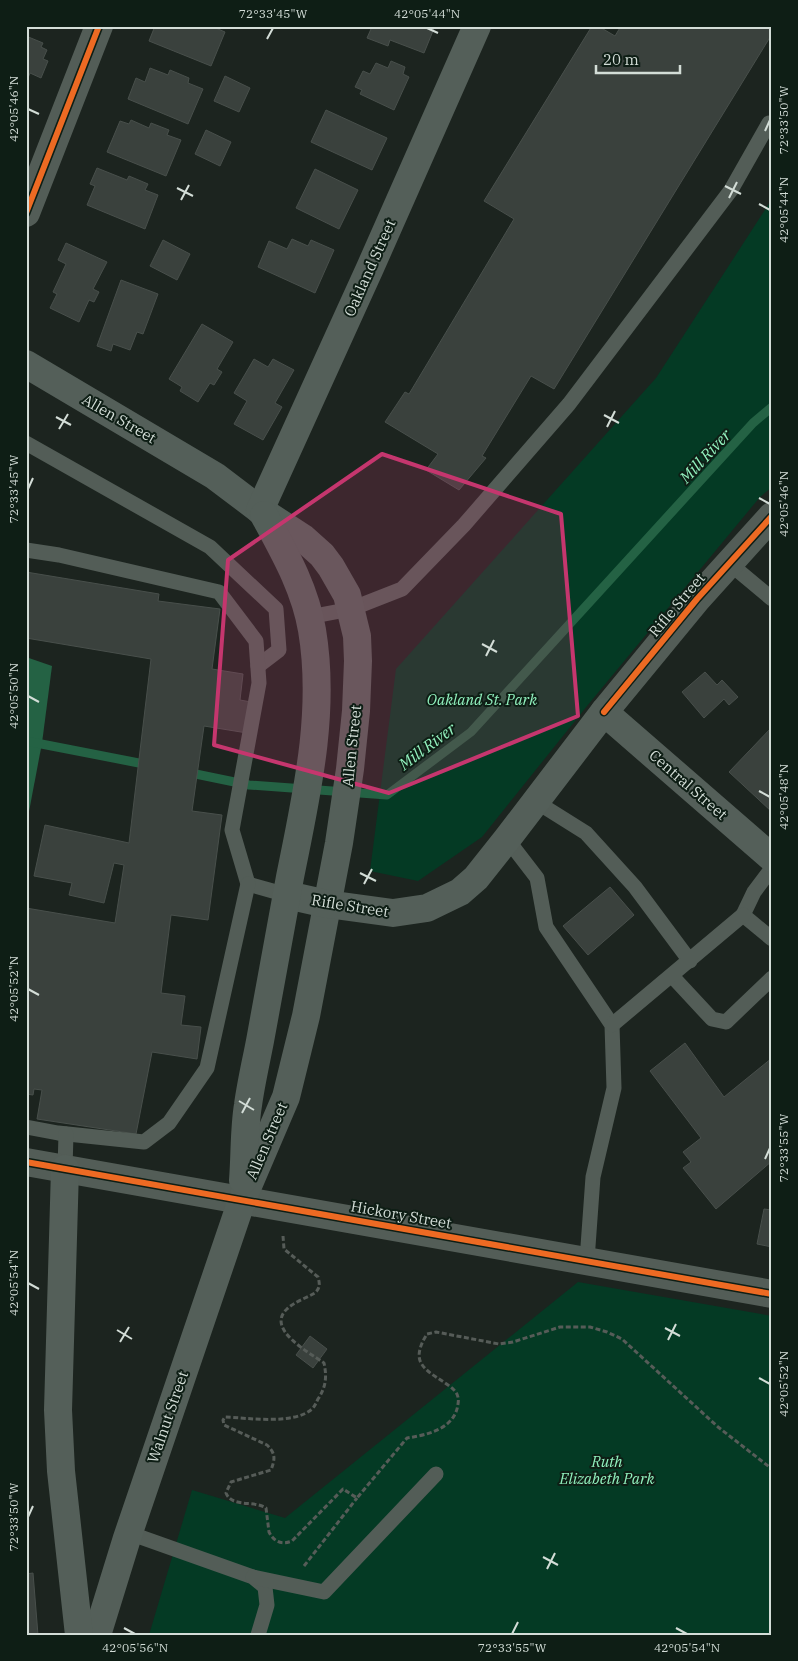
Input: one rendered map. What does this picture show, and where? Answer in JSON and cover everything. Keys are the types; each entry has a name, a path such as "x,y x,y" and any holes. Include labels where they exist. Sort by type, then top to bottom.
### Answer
{"main road":[{"name":"Oakland Street","path":"260,510 477,26"},
{"name":"Allen Street","path":"26,364 215,476 260,510 303,538 322,555 340,581 351,609 357,636 356,711 339,843 306,1016 286,1097 242,1200"},
{"name":"Allen Street","path":"242,1200 248,1106 302,823 315,726 316,693 316,661 309,616 296,574 260,510"},
{"name":"Rifle Street","path":"287,895 326,904 393,913 427,908 460,892 476,878 604,712"},
{"name":"Central Street","path":"604,712 772,858"},
{"path":"65,1169 58,1410 61,1471 80,1635"},
{"name":"Walnut Street","path":"98,1635 129,1533 242,1200"}],"street":[{"path":"26,213 99,26"},
{"name":"Rifle Street","path":"604,712 729,563 772,516"},
{"name":"Hickory Street","path":"26,1162 772,1294"}],"lane":[{"path":"309,616 351,609 402,589 464,525 568,404 732,190 769,123"},
{"path":"26,443 210,547 276,609 279,650 258,666"},
{"path":"26,550 59,555 219,592 256,642 259,683 232,830 248,884 207,1068 169,1123 144,1142 26,1128"},
{"path":"729,563 772,599"},
{"path":"535,801 586,833 635,887 690,960"},
{"path":"507,839 537,878 546,927 612,1025 614,1088 594,1177 587,1260"},
{"path":"612,1025 743,915 754,892 772,868"},
{"path":"248,884 287,895"},
{"path":"743,915 772,938"},
{"path":"672,976 712,1019 726,1022 772,978"},
{"path":"65,1169 66,1134"},
{"path":"129,1533 253,1576 324,1592 436,1474"},
{"path":"253,1576 265,1587 267,1604 258,1635"}],"path":[{"path":"282,1233 284,1249 318,1277 320,1283 315,1293 288,1307 280,1320 290,1338 324,1363 326,1384 313,1408 295,1417 267,1420 225,1417 223,1420 224,1425 267,1445 273,1450 275,1456 271,1470 231,1482 226,1493 232,1501 258,1504 266,1508 270,1536 279,1542 286,1543 292,1541 343,1489 357,1498"},
{"path":"299,1572 407,1438 428,1434 441,1429 457,1409 459,1398 455,1391 426,1369 420,1361 419,1352 423,1341 427,1334 436,1332 498,1344 513,1342 560,1327 590,1327 607,1332 622,1339 718,1427 772,1469"}],"highlighted area":[{"path":"382,454 561,514 578,716 389,793 214,745 228,560"}],"green space":[{"name":"Oakland St. Park","path":"772,199 772,487 760,497 587,706 482,837 418,881 370,871 396,669 656,378"},
{"name":"Ruth Elizabeth Park","path":"578,1282 772,1316 772,1635 149,1635 192,1490 285,1518"}],"shaded area":[{"path":"26,657 52,666 42,743 27,822"}],"building":[{"path":"155,26 211,26 225,32 211,66 149,41"},
{"path":"364,26 435,26 424,53 390,40 388,46 367,38 371,29"},
{"path":"592,26 598,26 615,36 621,26 772,26 772,34 554,389 531,376 482,456 486,458 459,490 426,470 438,454 385,422 405,392 409,394 514,219 484,201"},
{"path":"26,36 43,43 41,47 47,50 43,59 48,61 41,78 30,73 28,78 26,77"},
{"path":"391,61 405,67 403,74 409,77 394,110 360,94 362,90 355,87 363,71 370,74 376,63 388,68"},
{"path":"150,68 168,75 170,70 189,78 188,83 203,89 188,124 128,99 136,78 145,82"},
{"path":"225,76 250,88 239,112 214,101"},
{"path":"326,110 387,138 372,170 311,142"},
{"path":"131,120 149,128 151,123 169,130 167,135 181,140 166,176 107,152 120,121 129,124"},
{"path":"206,130 231,142 220,166 195,154"},
{"path":"97,168 127,180 129,176 148,184 145,190 158,195 145,229 87,205 95,186 90,184"},
{"path":"315,169 358,190 339,229 296,208"},
{"path":"292,239 308,246 311,240 334,250 315,293 258,267 269,241 287,249"},
{"path":"163,240 190,254 177,280 150,266"},
{"path":"66,243 107,262 93,289 99,292 94,302 89,300 79,322 50,308 57,294 53,292 66,264 58,260"},
{"path":"121,280 158,294 143,334 137,332 130,350 113,344 111,351 97,346"},
{"path":"202,324 233,342 217,369 222,372 214,385 210,383 198,402 180,391 182,387 169,379"},
{"path":"254,359 268,367 273,359 294,370 275,403 282,407 263,440 234,424 247,401 234,393"},
{"path":"26,572 159,594 158,601 220,609 212,669 243,674 240,700 251,702 247,733 204,726 192,811 222,815 208,920 171,915 161,993 185,996 181,1025 201,1027 197,1059 152,1052 136,1134 37,1119 42,1090 34,1089 33,1095 26,1094 26,908 115,923 124,865 114,863 104,903 69,895 72,883 34,876 45,825 129,843 151,659 26,638"},
{"path":"705,672 717,685 722,680 738,697 729,705 724,699 704,718 682,692"},
{"path":"772,727 772,812 729,772"},
{"path":"610,887 634,915 588,955 563,926"},
{"path":"685,1043 724,1097 772,1058 772,1161 716,1209 683,1168 691,1162 683,1152 701,1138 650,1071"},
{"path":"764,1209 772,1210 772,1247 757,1244"},
{"path":"310,1336 327,1349 313,1368 296,1355"},
{"path":"33,1573 38,1635 26,1635 26,1574"}],"waterway":[{"name":"Mill River","path":"186,772 249,785 387,795 471,732 753,423 772,407"},
{"name":"Mill River","path":"26,741 149,765"}],"cycle path":[{"path":"26,213 99,26"},
{"path":"604,712 697,599 772,516"},
{"path":"26,1162 772,1294"}]}
